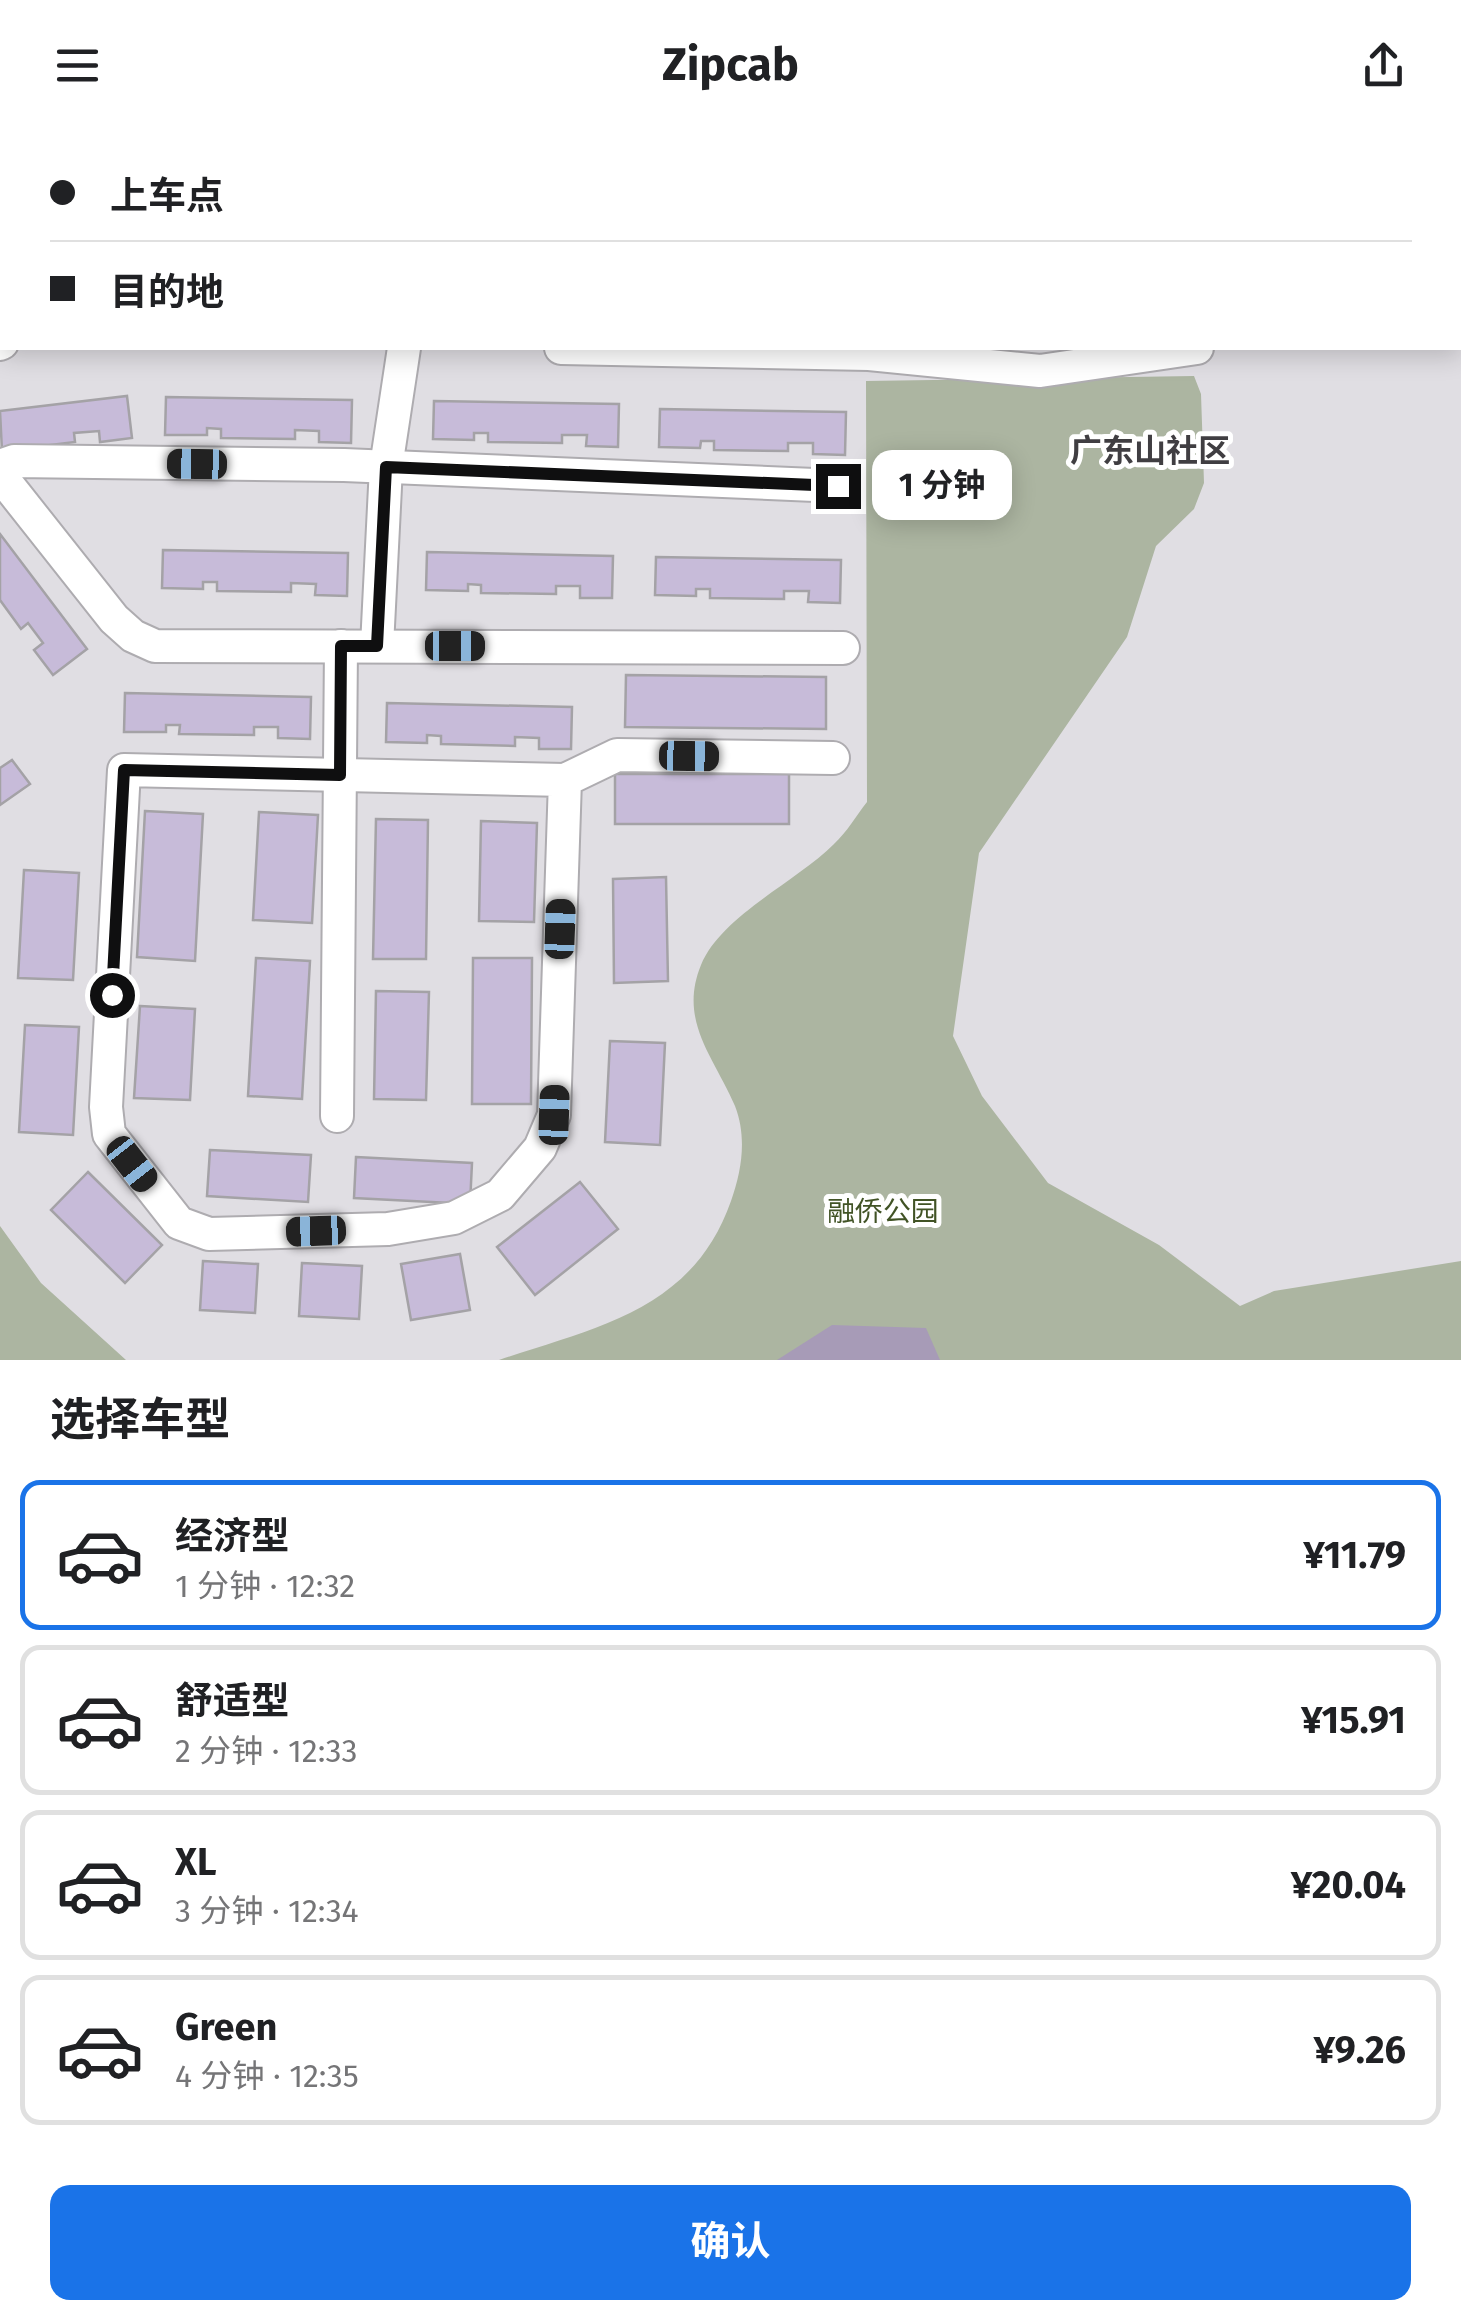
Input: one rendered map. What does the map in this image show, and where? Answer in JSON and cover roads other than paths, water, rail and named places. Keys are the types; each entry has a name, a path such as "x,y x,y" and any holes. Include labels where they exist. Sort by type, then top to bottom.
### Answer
{"street":[{"path":"377,646 386,467 404,350"},
{"path":"664,350 869,354 1040,371 1173,350"},
{"path":"0,466 14,461 386,467 838,486"},
{"path":"0,475 132,636 156,646 842,648"},
{"path":"336,1116 341,646"},
{"path":"565,780 554,1115 540,1148 500,1195 454,1218 388,1229 209,1234 178,1223 109,1134 106,1108 124,770 565,780 617,755 833,758"}],"district":[{"name":"广东山社区","path":"1150,451"}],"park label":[{"name":"融侨公园","path":"883,1211"}]}
